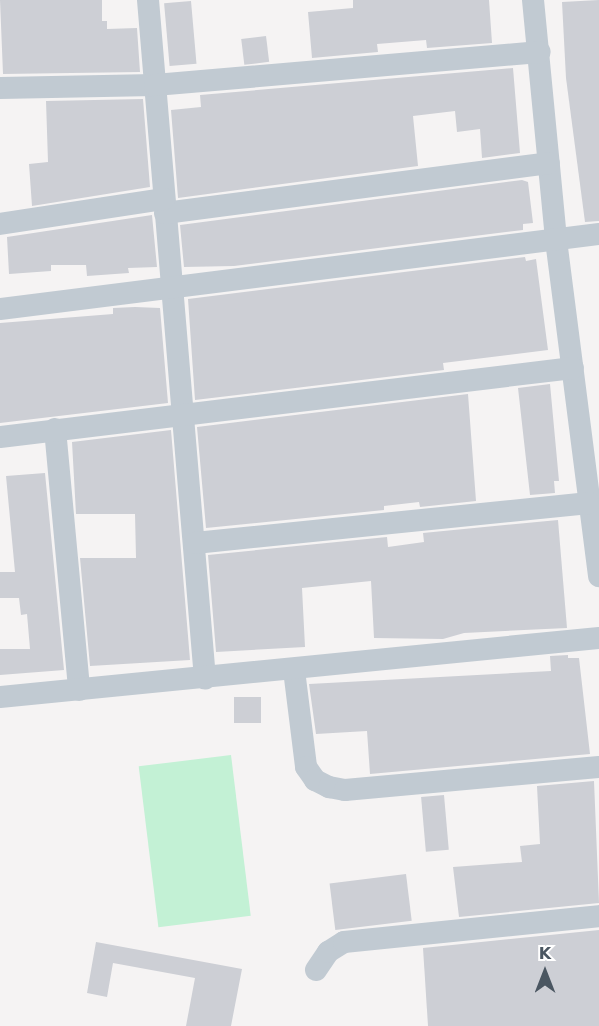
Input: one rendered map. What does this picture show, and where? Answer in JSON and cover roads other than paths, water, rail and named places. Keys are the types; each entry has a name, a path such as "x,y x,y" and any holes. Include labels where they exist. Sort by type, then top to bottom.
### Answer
{"street":[{"path":"148,0 164,206 185,416 205,679"},
{"path":"533,0 540,52 556,240 599,576"},
{"path":"0,88 155,85 540,52"},
{"path":"0,224 549,163"},
{"path":"0,309 599,234"},
{"path":"0,436 185,416 573,368"},
{"path":"55,429 79,690"},
{"path":"195,543 588,503"},
{"path":"0,697 205,679 599,638"},
{"path":"294,670 306,767 315,780 329,787 345,790 599,767"},
{"path":"316,970 328,952 344,942 599,916"}]}
